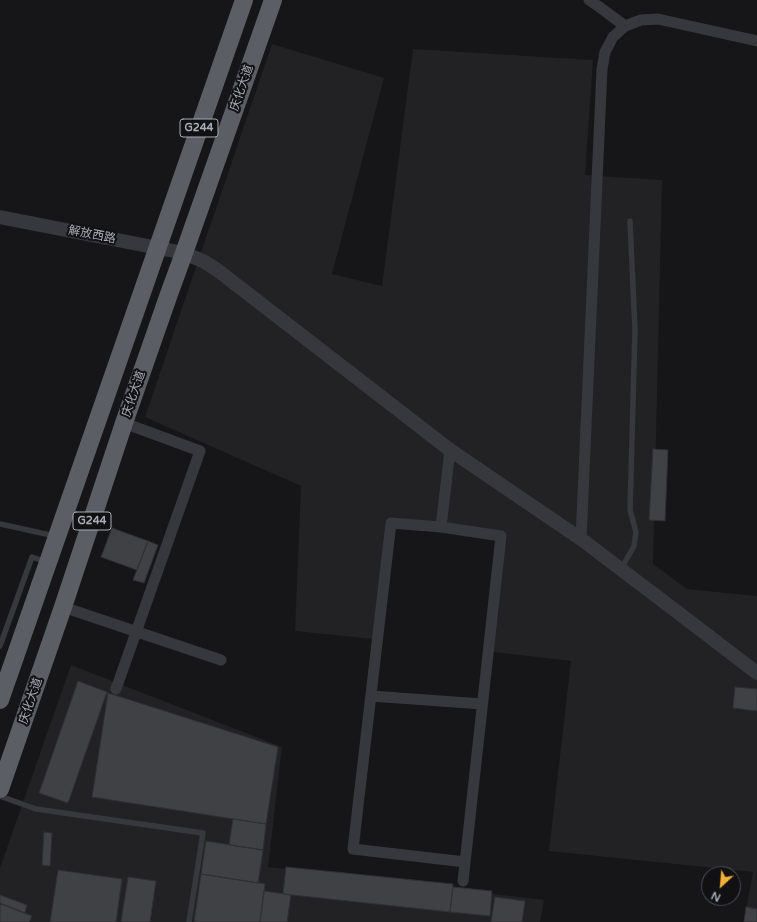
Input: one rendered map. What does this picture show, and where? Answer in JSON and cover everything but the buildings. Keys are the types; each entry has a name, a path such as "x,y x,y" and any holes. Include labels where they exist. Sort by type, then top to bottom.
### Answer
{"highway":[{"name":"G244","path":"0,700 244,0"},
{"name":"庆化大道","path":"0,789 124,423 273,0"}],"street":[{"path":"589,0 625,26"},
{"path":"581,539 602,69 605,52 613,37 625,26 641,20 658,19 757,41"},
{"name":"解放西路","path":"0,217 156,252"},
{"name":"解放西路","path":"0,225 183,257 203,261 216,268 450,450 581,539 757,674"},
{"path":"116,689 200,451 124,423"},
{"path":"442,527 450,450"},
{"path":"463,881 501,536 442,527 391,522 354,849 465,862"},
{"path":"63,606 221,660"},
{"path":"371,696 482,704"}],"lane":[{"path":"621,569 634,546 636,532 630,510 635,330 630,221"},
{"path":"0,524 57,537"},
{"path":"0,646 32,557 48,562"},
{"path":"0,796 36,809 203,833 189,922"}],"shaded area":[{"path":"272,44 384,78 332,274 382,286 413,49 593,60 585,175 662,180 653,564 687,589 757,596 757,922 744,922 753,872 741,871 741,866 701,867 549,851 571,661 493,652 505,533 386,520 373,639 295,631 301,486 145,417"},
{"path":"71,665 282,747 268,867 544,900 540,922 0,922 0,868"}]}
